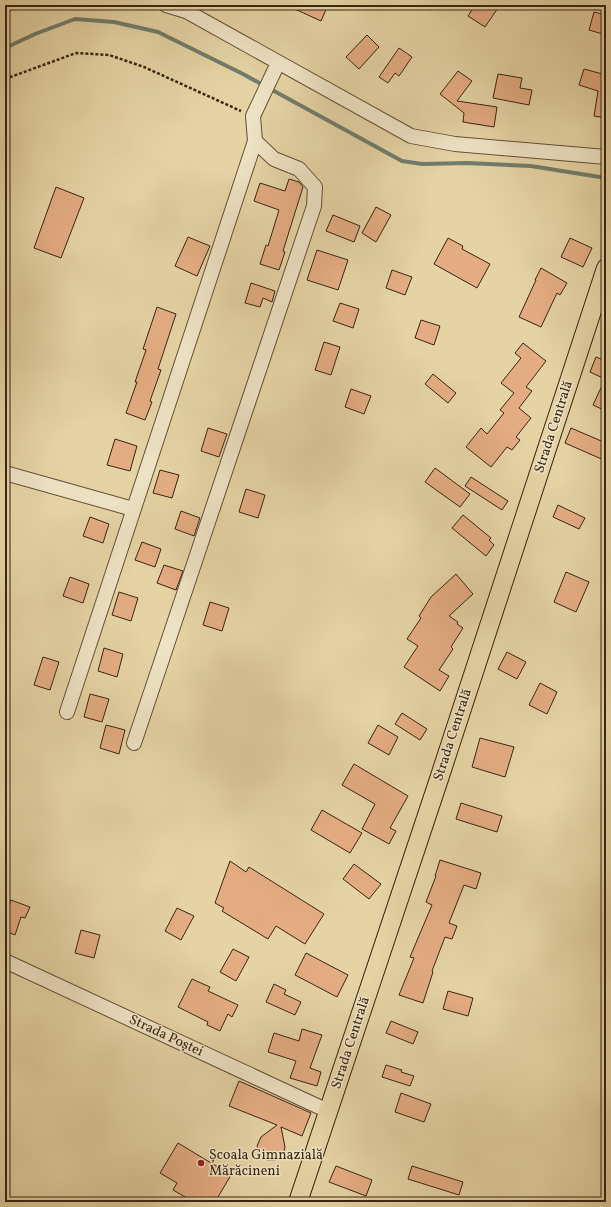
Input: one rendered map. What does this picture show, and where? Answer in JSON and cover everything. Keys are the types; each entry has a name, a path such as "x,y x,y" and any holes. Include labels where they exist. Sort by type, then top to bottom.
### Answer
{"main road":[{"name":"Strada Centrală","path":"299,1202 606,268"}],"street":[{"path":"166,5 188,8 278,63 411,136 455,144 606,157"},
{"path":"67,712 255,141 253,116 278,63"},
{"path":"134,743 314,206 315,186 299,169 274,159 255,141"},
{"path":"5,473 134,509"},
{"name":"Strada Poștei","path":"5,961 328,1111"}],"path":[{"path":"5,79 76,53 109,55 144,67 253,116"}],"building":[{"path":"286,5 328,5 321,21"},
{"path":"475,5 500,5 485,27 468,16"},
{"path":"594,12 606,15 606,35 589,30"},
{"path":"367,35 379,47 359,69 346,57"},
{"path":"399,48 412,57 399,76 395,73 388,83 379,77"},
{"path":"584,69 606,75 606,118 594,116 598,91 579,85"},
{"path":"458,71 472,81 457,101 497,107 494,127 463,122 464,113 440,94"},
{"path":"498,74 522,78 520,88 532,90 529,105 493,98"},
{"path":"289,179 299,182 303,187 283,251 285,252 279,270 260,264 266,245 268,246 279,210 254,201 260,183 285,191"},
{"path":"56,187 84,198 61,258 34,248"},
{"path":"376,207 391,215 376,242 362,233"},
{"path":"333,215 360,226 354,242 326,231"},
{"path":"188,237 210,246 197,276 175,266"},
{"path":"448,238 463,246 462,249 490,264 477,288 434,264"},
{"path":"570,238 592,248 583,267 561,257"},
{"path":"317,250 348,260 338,290 307,280"},
{"path":"541,268 567,283 560,295 557,293 541,327 519,317"},
{"path":"392,270 412,277 405,295 386,288"},
{"path":"251,283 275,291 272,302 263,298 260,307 245,303"},
{"path":"340,303 359,309 353,328 333,321"},
{"path":"157,307 176,314 158,369 161,370 145,420 126,413 137,382 135,382 146,350 143,349"},
{"path":"421,320 440,326 434,345 415,338"},
{"path":"324,342 340,347 331,375 315,370"},
{"path":"523,343 546,361 526,387 532,391 519,408 531,418 516,437 520,440 512,450 507,447 491,467 466,447 481,428 487,434 504,413 500,410 514,393 501,383 521,358 515,353"},
{"path":"596,357 606,361 606,411 593,405 605,379 590,372"},
{"path":"433,374 456,393 448,403 425,384"},
{"path":"351,389 371,396 364,414 345,407"},
{"path":"208,428 227,434 219,457 201,451"},
{"path":"571,428 606,443 606,461 565,443"},
{"path":"115,439 137,446 130,471 107,465"},
{"path":"435,468 470,494 460,507 425,482"},
{"path":"160,470 179,475 172,498 153,493"},
{"path":"471,477 508,501 502,510 465,486"},
{"path":"246,489 265,495 258,518 239,512"},
{"path":"558,505 585,518 579,529 553,517"},
{"path":"181,511 200,518 194,536 175,529"},
{"path":"463,515 491,538 489,540 494,545 486,556 452,528"},
{"path":"90,517 109,524 103,543 83,536"},
{"path":"142,542 161,549 155,567 135,560"},
{"path":"164,565 183,571 176,590 157,583"},
{"path":"566,572 589,582 576,612 554,602"},
{"path":"456,574 473,594 449,616 458,622 457,624 463,628 451,647 453,649 439,670 449,676 440,691 404,667 418,646 407,639 421,618 419,616 431,597"},
{"path":"70,577 89,584 83,603 63,596"},
{"path":"119,592 138,598 131,621 112,615"},
{"path":"210,602 229,608 222,631 203,625"},
{"path":"104,648 123,654 117,677 98,671"},
{"path":"507,652 526,662 517,679 498,669"},
{"path":"43,657 59,662 50,690 34,685"},
{"path":"540,683 557,692 547,714 529,705"},
{"path":"90,694 109,699 102,722 84,717"},
{"path":"402,713 427,729 420,740 395,724"},
{"path":"106,725 125,730 119,754 100,748"},
{"path":"378,725 398,737 389,755 368,743"},
{"path":"480,738 514,747 505,777 472,767"},
{"path":"354,764 408,796 390,828 396,831 389,844 362,829 375,804 342,785"},
{"path":"461,803 502,816 497,832 456,819"},
{"path":"322,810 362,833 350,853 311,830"},
{"path":"440,860 481,873 476,889 464,885 449,923 457,926 452,939 445,937 432,971 433,972 423,1003 399,995 414,958 410,957 432,905 426,902 436,876"},
{"path":"230,861 246,872 249,867 324,914 305,944 276,926 268,939 222,911 224,908 215,903"},
{"path":"354,864 381,884 369,899 343,879"},
{"path":"11,900 30,907 25,918 21,917 15,935 5,931 5,918"},
{"path":"177,908 194,916 181,940 165,931"},
{"path":"81,930 100,935 94,958 75,953"},
{"path":"233,949 249,957 236,981 220,972"},
{"path":"306,953 348,975 337,997 295,975"},
{"path":"192,979 210,987 208,991 238,1005 232,1017 228,1014 220,1031 207,1025 208,1022 178,1007"},
{"path":"274,984 286,990 284,994 301,1002 295,1015 266,1002"},
{"path":"448,991 473,998 468,1016 443,1009"},
{"path":"391,1021 418,1032 413,1044 386,1033"},
{"path":"302,1029 322,1035 310,1068 321,1072 317,1086 290,1078 296,1061 268,1052 274,1033 299,1041"},
{"path":"386,1065 414,1076 410,1086 382,1077"},
{"path":"239,1081 311,1113 302,1136 281,1127 285,1147 279,1158 275,1160 266,1160 259,1154 257,1146 261,1137 277,1125 229,1106"},
{"path":"401,1093 431,1104 424,1122 395,1112"},
{"path":"178,1143 231,1175 215,1202 194,1202 173,1190 177,1183 160,1173"},
{"path":"336,1166 372,1180 366,1196 329,1182"},
{"path":"412,1166 463,1182 459,1195 408,1179"}],"waterway":[{"path":"5,48 35,34 75,19 114,22 158,32 243,74 402,161 422,164 467,163 531,166 606,178"}],"place":[{"name":"Școala Gimnazială Mărăcineni","path":"201,1163"}]}
